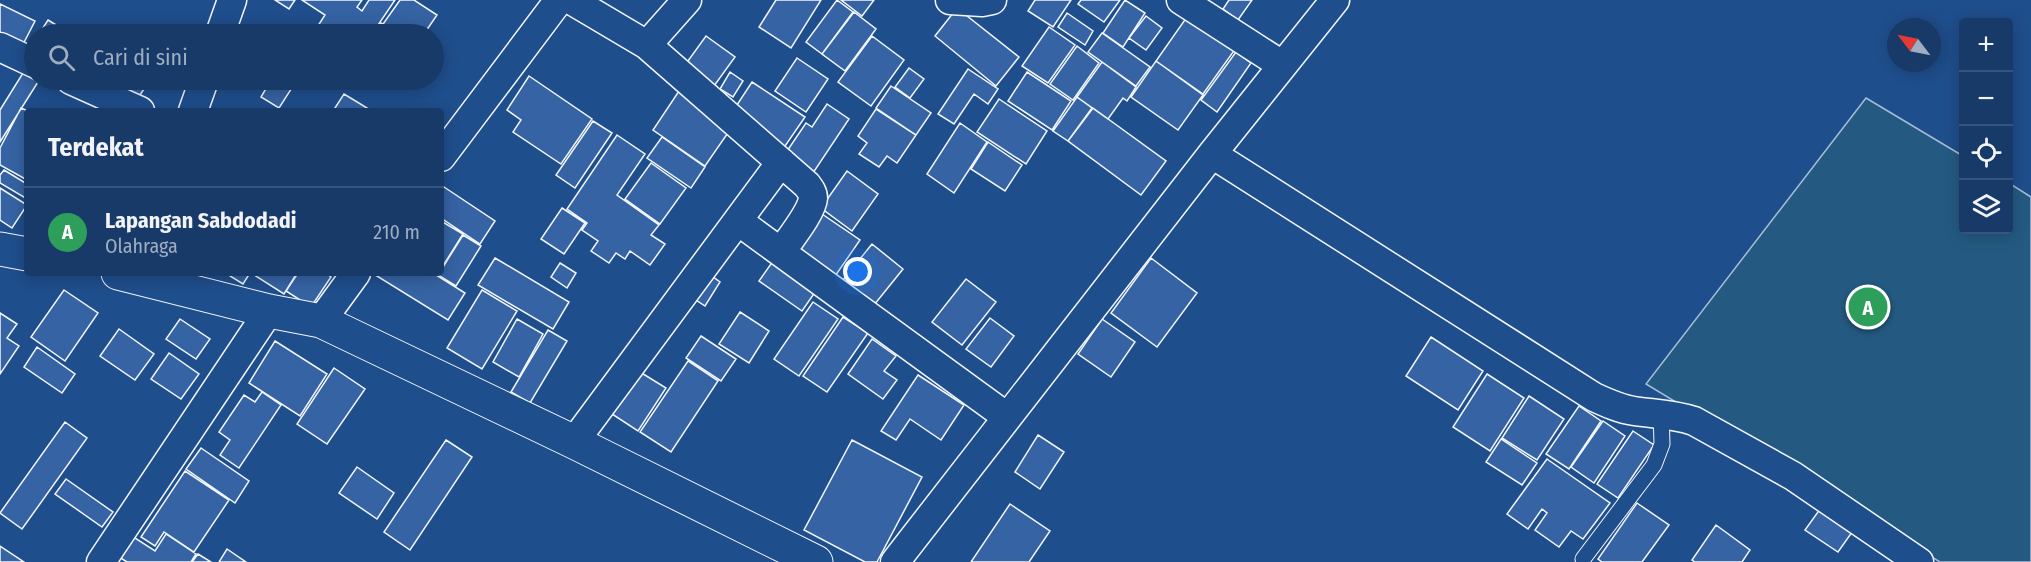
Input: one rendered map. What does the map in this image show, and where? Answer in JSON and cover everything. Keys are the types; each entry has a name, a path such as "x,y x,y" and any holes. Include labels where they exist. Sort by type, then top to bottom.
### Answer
{"street":[{"path":"224,24 232,0"},
{"path":"444,153 559,0"},
{"path":"571,0 647,45 807,185 812,191 813,198 810,208 781,252"},
{"path":"647,45 687,0"},
{"path":"950,0 982,2 992,0"},
{"path":"1181,0 1282,65"},
{"path":"894,562 1335,0"},
{"path":"0,47 24,58"},
{"path":"93,90 133,108"},
{"path":"194,108 200,90"},
{"path":"1212,154 1594,397 1632,411 1678,415 1694,421 1792,476 1919,562"},
{"path":"574,442 781,162"},
{"path":"738,221 1007,417"},
{"path":"0,249 24,253"},
{"path":"150,276 269,311 321,321 574,442 816,562"},
{"path":"321,321 354,276"},
{"path":"101,562 269,311"}],"lane":[{"path":"1583,559 1654,465 1662,444 1661,413"}],"shaded area":[{"path":"1866,98 1959,154 1959,234 2013,234 2013,186 2031,197 2031,562 1940,562 1646,384"}],"building":[{"path":"275,0 295,0 289,9"},
{"path":"302,0 362,0 357,7 362,11 369,0 395,0 379,24 319,24 325,15"},
{"path":"400,0 414,0 437,15 431,24 383,24"},
{"path":"776,0 821,0 791,48 759,27"},
{"path":"837,0 853,12 822,54 806,42"},
{"path":"841,0 874,0 862,16"},
{"path":"1035,0 1071,0 1053,27 1028,11"},
{"path":"1081,0 1120,0 1104,22 1078,4"},
{"path":"1125,0 1145,13 1123,47 1103,33"},
{"path":"1229,0 1252,0 1238,20 1223,9"},
{"path":"0,4 35,21 33,24 24,24 24,42 19,52 0,43"},
{"path":"957,8 1019,57 996,86 935,36"},
{"path":"854,12 876,29 845,71 822,54"},
{"path":"1067,13 1093,31 1085,45 1058,27"},
{"path":"1189,14 1236,48 1203,94 1156,61"},
{"path":"1146,16 1162,28 1146,50 1129,38"},
{"path":"1049,27 1075,45 1048,83 1022,66"},
{"path":"1102,33 1150,67 1136,86 1088,52"},
{"path":"706,36 735,57 714,86 685,65"},
{"path":"872,36 904,60 871,106 838,82"},
{"path":"1077,46 1099,63 1073,100 1050,84"},
{"path":"1236,52 1251,63 1217,112 1201,100"},
{"path":"797,58 828,79 806,112 775,91"},
{"path":"1156,61 1203,95 1178,130 1131,97"},
{"path":"1102,62 1136,87 1127,101 1123,98 1108,119 1077,97"},
{"path":"909,68 924,79 910,98 895,87"},
{"path":"968,69 998,89 988,104 974,94 954,124 938,114"},
{"path":"730,72 743,81 733,97 720,89"},
{"path":"1027,72 1071,101 1052,130 1008,101"},
{"path":"24,74 24,90 33,90 0,142 0,110"},
{"path":"529,76 592,119 561,164 513,132 521,120 507,110"},
{"path":"752,82 805,117 783,149 731,114"},
{"path":"891,86 931,113 916,135 876,108"},
{"path":"125,90 143,90 138,98"},
{"path":"265,90 291,90 279,108 261,97"},
{"path":"679,91 732,127 705,166 653,130"},
{"path":"344,94 367,108 335,108"},
{"path":"1077,97 1092,108 1068,141 1053,131"},
{"path":"999,99 1047,131 1026,164 977,132"},
{"path":"827,104 849,119 813,173 785,154 806,123 812,127"},
{"path":"21,108 24,109 24,178 0,165 0,148"},
{"path":"1093,108 1166,161 1141,195 1068,141"},
{"path":"876,109 916,135 897,163 887,156 879,167 859,154 867,143 858,136"},
{"path":"593,121 612,133 575,188 556,175"},
{"path":"960,123 987,142 954,193 927,174"},
{"path":"617,135 645,154 617,195 659,225 651,235 665,244 650,265 630,251 625,259 616,253 609,263 591,251 598,241 582,230 587,223 567,209"},
{"path":"662,137 705,167 691,188 647,158"},
{"path":"988,142 1022,165 1005,191 971,169"},
{"path":"651,163 686,188 660,224 625,199"},
{"path":"4,170 24,182 24,197 0,183 0,175"},
{"path":"847,171 878,194 852,231 821,208"},
{"path":"444,187 495,221 480,244 444,220"},
{"path":"0,188 24,203 24,210 12,228 0,220"},
{"path":"562,208 585,223 564,254 541,239"},
{"path":"822,214 860,240 831,282 794,256"},
{"path":"444,223 463,234 444,264"},
{"path":"463,235 481,246 456,286 440,276 444,276 444,265"},
{"path":"872,244 903,269 870,310 839,285"},
{"path":"778,254 820,285 802,311 759,281"},
{"path":"495,258 569,302 553,329 478,285"},
{"path":"1151,258 1197,293 1157,347 1111,313"},
{"path":"560,263 576,273 567,288 551,277"},
{"path":"709,274 720,282 705,306 693,298"},
{"path":"230,276 248,276 243,284"},
{"path":"256,276 295,276 284,294"},
{"path":"296,276 331,277 311,307 286,291"},
{"path":"377,276 438,276 465,293 448,320"},
{"path":"966,279 996,302 962,345 932,322"},
{"path":"64,290 98,313 65,361 31,337"},
{"path":"482,290 517,311 482,369 447,348"},
{"path":"813,302 838,319 799,376 774,359"},
{"path":"740,312 769,331 749,363 719,344"},
{"path":"0,313 17,324 7,338 19,346 0,374"},
{"path":"843,317 868,333 827,392 803,376"},
{"path":"990,318 1014,336 991,367 966,349"},
{"path":"180,319 210,339 196,359 166,339"},
{"path":"517,319 543,334 519,377 493,362"},
{"path":"1102,319 1135,342 1111,377 1078,354"},
{"path":"119,329 154,354 135,380 100,356"},
{"path":"548,330 567,341 530,403 511,392"},
{"path":"701,336 736,359 721,381 686,358"},
{"path":"1431,337 1483,371 1458,410 1406,376"},
{"path":"872,339 896,356 884,371 897,380 883,399 848,374"},
{"path":"275,341 327,374 300,416 249,383"},
{"path":"37,347 75,374 62,393 24,367"},
{"path":"169,353 199,374 181,399 151,379"},
{"path":"688,361 718,381 671,452 640,432"},
{"path":"334,368 365,389 327,444 297,424"},
{"path":"640,372 666,388 638,431 612,414"},
{"path":"1487,374 1524,398 1490,451 1453,427"},
{"path":"918,375 964,405 941,440 910,419 896,440 881,431"},
{"path":"262,392 281,405 239,468 220,455 230,440 219,432 244,395 255,402"},
{"path":"1529,396 1564,419 1537,460 1502,438"},
{"path":"1579,406 1601,421 1569,469 1546,454"},
{"path":"1603,421 1625,436 1594,483 1571,467"},
{"path":"65,422 87,438 22,529 0,513"},
{"path":"1633,431 1654,445 1618,498 1597,484"},
{"path":"1038,435 1064,452 1040,489 1015,472"},
{"path":"1501,439 1537,463 1522,485 1486,462"},
{"path":"446,440 472,457 410,550 384,532"},
{"path":"852,440 922,477 877,562 865,562 804,530"},
{"path":"201,448 249,481 235,503 186,469"},
{"path":"1547,459 1610,503 1583,539 1571,531 1559,547 1535,530 1547,513 1542,509 1528,529 1507,514"},
{"path":"357,467 394,493 377,519 339,493"},
{"path":"185,471 229,500 194,552 164,532 155,546 141,537"},
{"path":"66,479 113,512 102,527 55,494"},
{"path":"1637,503 1669,525 1642,562 1602,562 1598,559"},
{"path":"1010,504 1050,531 1029,562 971,562"},
{"path":"1823,505 1855,528 1838,552 1805,530"},
{"path":"1716,525 1750,550 1742,562 1695,562 1692,560"},
{"path":"166,534 196,554 191,562 127,562 119,557 132,536 155,551"},
{"path":"0,546 24,562 0,562"},
{"path":"227,549 246,562 219,562"},
{"path":"198,554 211,562 192,562"}],"place":[{"name":"Lapangan Sabdodadi","path":"1868,307"}]}
